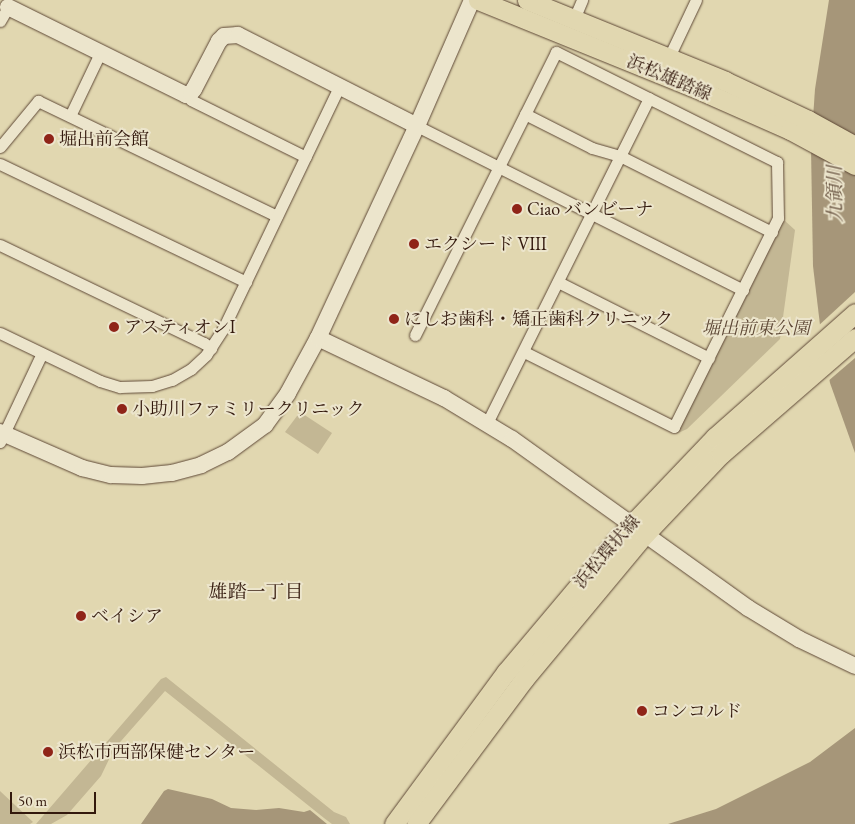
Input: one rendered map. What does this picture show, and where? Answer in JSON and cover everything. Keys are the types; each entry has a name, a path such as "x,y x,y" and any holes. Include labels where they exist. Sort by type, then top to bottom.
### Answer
{"main road":[{"name":"浜松雄踏線","path":"478,0 679,81 855,146"},
{"name":"浜松雄踏線","path":"527,0 739,87 807,129 855,165"},
{"name":"浜松環状線","path":"416,824 638,529 721,431 855,313"},
{"name":"浜松環状線","path":"394,824 517,658 638,529 855,338"}],"street":[{"path":"42,354 1,436 54,458 96,472 142,476 187,470 228,452 265,425 281,404 318,338 417,126 472,0"},
{"path":"574,19 582,0"},
{"path":"669,57 696,0"},
{"path":"4,14 100,53 181,93 189,94"},
{"path":"189,94 219,41 231,34 238,35 498,168 743,290"},
{"path":"414,335 556,52 777,162 778,218 674,427 524,352"},
{"path":"70,116 100,53"},
{"path":"0,333 103,382 120,386 142,387 162,384 182,375 199,362 211,348 246,282 339,86"},
{"path":"189,94 191,100 306,157"},
{"path":"488,424 649,98"},
{"path":"0,147 38,101 278,216"},
{"path":"525,114 592,148 620,156 772,232"},
{"path":"0,164 246,282"},
{"path":"0,245 211,348"},
{"path":"558,282 709,358"},
{"path":"318,338 430,391 488,424 535,454 735,600 773,625 855,666"}],"green space":[{"name":"堀出前東公園","path":"784,220 795,230 780,339 687,429 676,434"},
{"path":"300,412 332,433 318,454 285,432"},
{"path":"166,677 334,812 346,817 350,824 332,824 165,691 114,749 101,776 67,815 51,824 36,824 161,679"},
{"path":"0,791 33,822 30,824 0,824"}],"water":[{"name":"九領川","path":"829,0 855,0 855,453 830,383 820,325 813,266 811,148 815,89"},
{"path":"855,728 855,824 668,824 716,809 810,762"},
{"path":"168,789 212,799 231,808 256,810 279,808 304,812 310,810 327,824 141,824 164,791"}],"pier":[{"path":"855,292 855,358 827,382 817,327"}],"place":[{"name":"堀出前会館","path":"49,139"},
{"name":"Ciao バンビーナ","path":"517,209"},
{"name":"エクシード Ⅷ","path":"414,244"},
{"name":"にしお歯科・矯正歯科クリニック","path":"394,319"},
{"name":"アスティオンⅠ","path":"114,327"},
{"name":"小助川ファミリークリニック","path":"122,409"},
{"name":"ベイシア","path":"81,616"},
{"name":"コンコルド","path":"642,711"},
{"name":"浜松市西部保健センター","path":"48,752"}],"district":[{"name":"雄踏一丁目","path":"256,592"}]}
